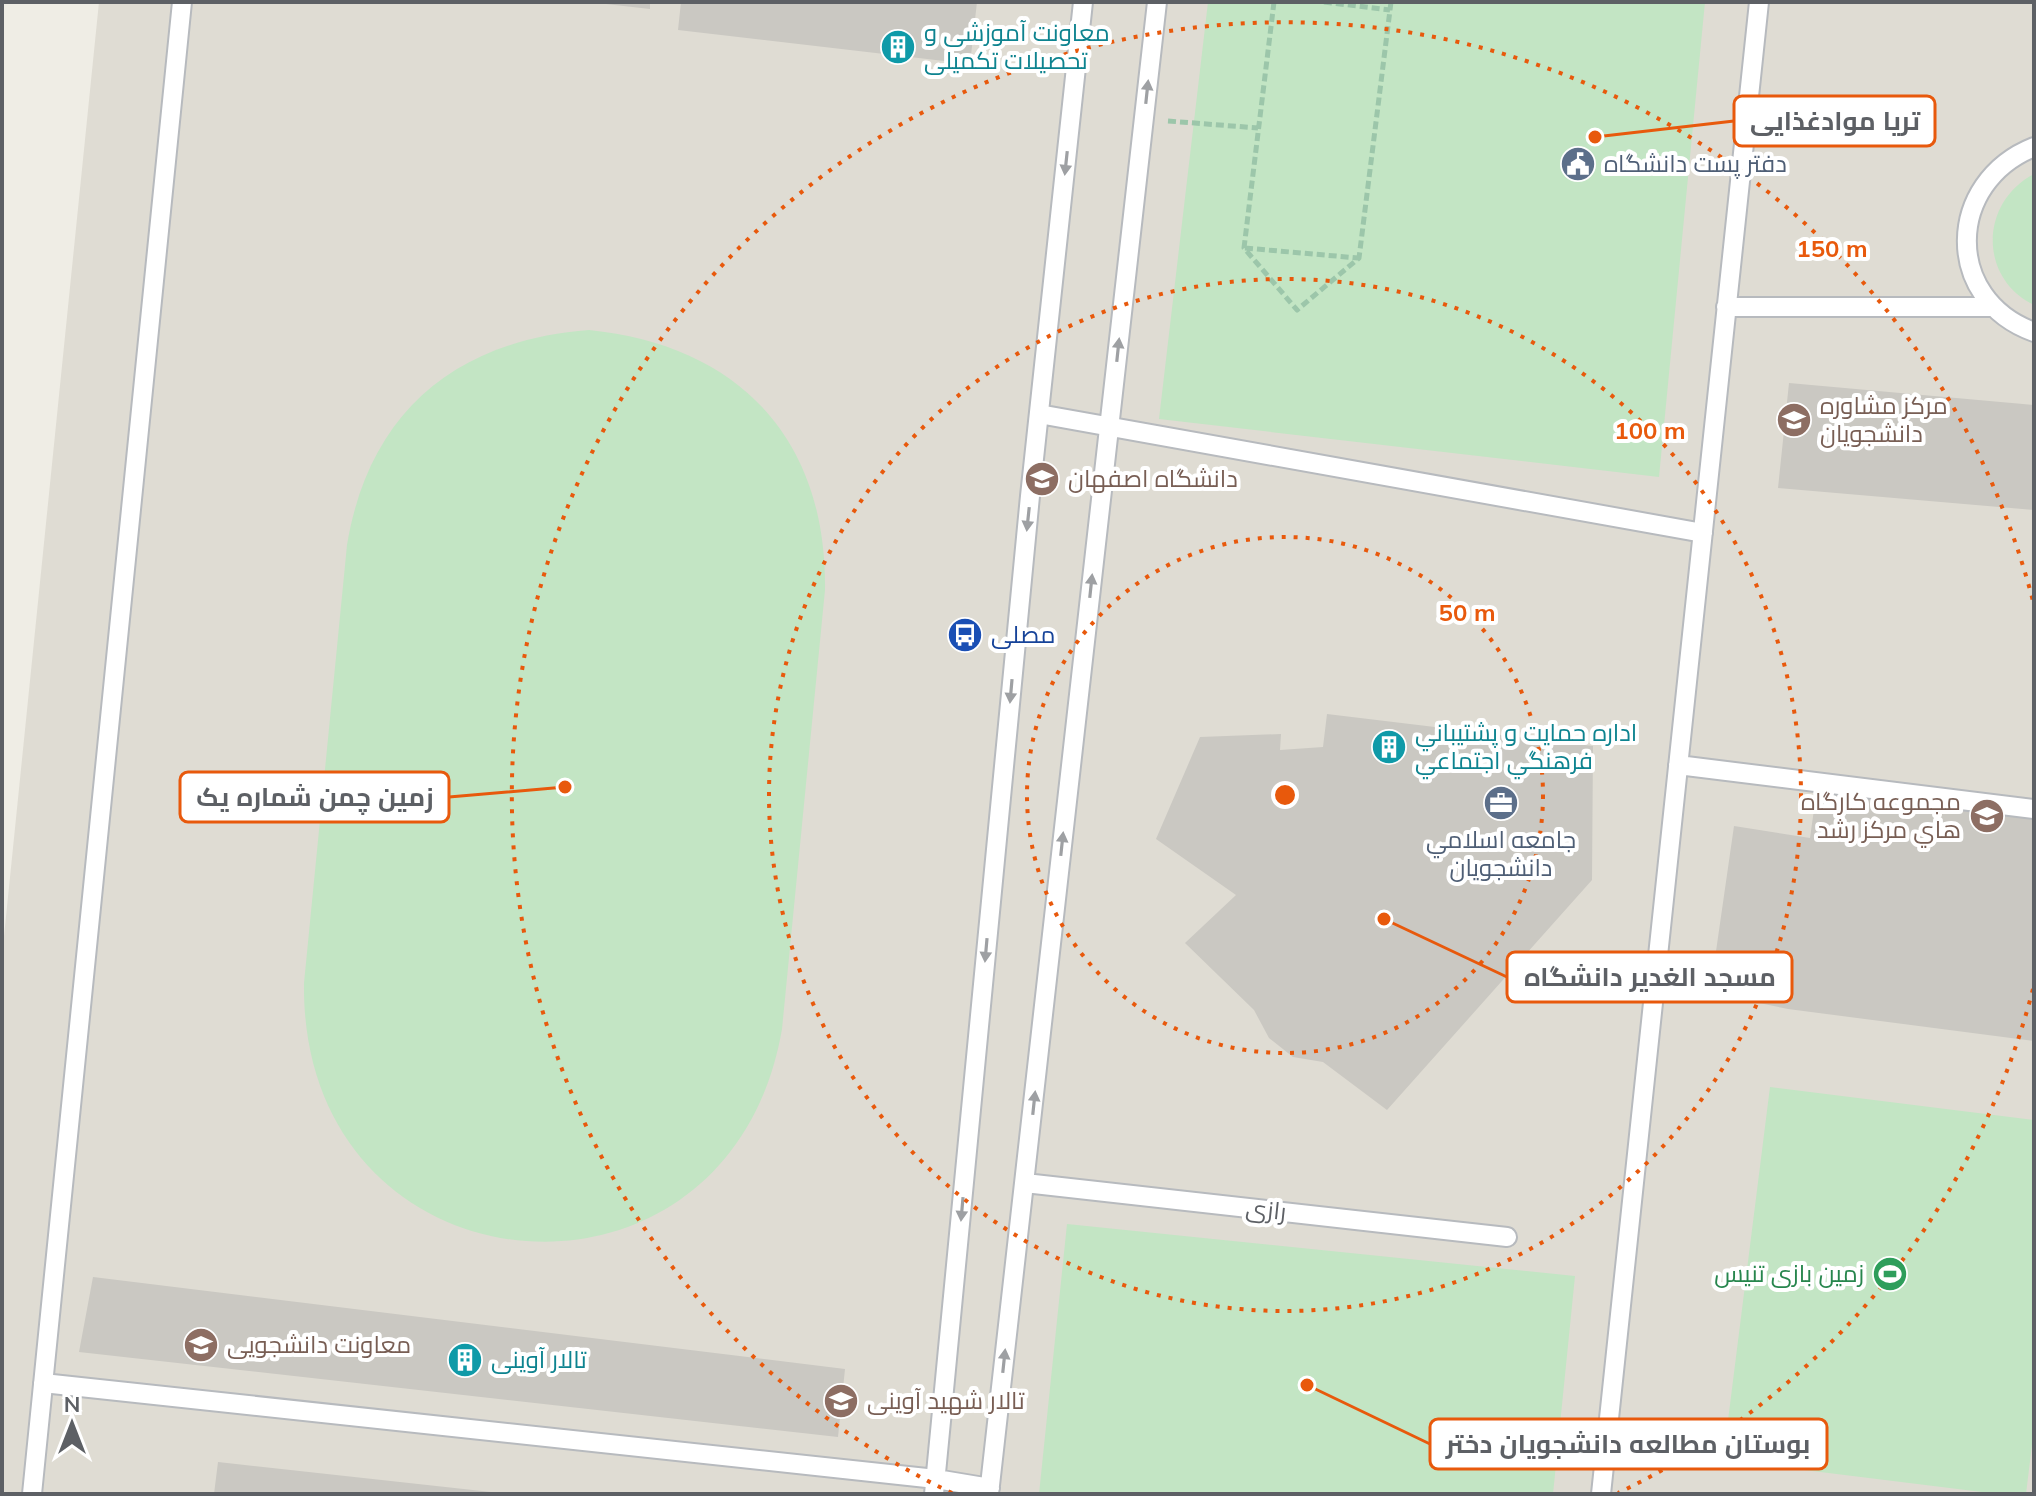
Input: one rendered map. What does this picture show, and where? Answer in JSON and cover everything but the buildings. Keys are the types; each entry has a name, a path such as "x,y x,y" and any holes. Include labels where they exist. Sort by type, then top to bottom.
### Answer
{"lane":[{"path":"32,1494 182,2"},
{"path":"935,1486 1039,414 1083,2"},
{"path":"43,1383 989,1491 1157,2"},
{"path":"1601,1494 1759,2"},
{"path":"2034,147 2008,159 1992,173 1978,193 1967,225 1972,273 1993,307 2013,323 2034,332"},
{"path":"1726,307 1993,307"},
{"path":"1039,414 1703,533"},
{"path":"1678,765 2034,809"},
{"name":"رازی","path":"1025,1183 1507,1237"}],"path":[{"path":"1274,2 1244,248 1297,310 1359,258 1391,2"},
{"path":"1324,2 1390,10"},
{"path":"1144,119 1258,128"},
{"path":"1244,248 1359,258"}],"shaded area":[{"name":"دانشگاه اصفهان","path":"99,2 2034,2 2034,1494 2,1494 2,956"}],"green space":[{"path":"1208,2 1705,2 1659,477 1159,419"},
{"path":"2034,174 2034,305 2016,293 2003,277 1995,259 1993,240 2003,202 2016,187"},
{"path":"589,330 642,339 689,356 730,379 764,409 790,445 810,487 822,536 825,590 782,1029 746,1129 684,1197 606,1234 522,1241 440,1218 370,1167 321,1089 304,983 347,545 358,498 375,457 398,421 426,391 460,367 498,349 541,337"},
{"name":"زمین بازی تنیس","path":"1770,1087 2034,1120 2034,1428 2026,1494 1998,1494 1723,1460"},
{"path":"1067,1224 1575,1276 1553,1494 1039,1494"}],"place":[{"name":"معاونت آموزشی و تحصیلات تکمیلی","path":"898,47"},
{"name":"تریا موادغذایی","path":"1595,137"},
{"name":"دفتر پست دانشگاه","path":"1578,164"},
{"name":"مرکز مشاوره دانشجویان","path":"1794,420"},
{"name":"دانشگاه اصفهان","path":"1042,479"},
{"name":"مصلی","path":"965,635"},
{"name":"اداره حمايت و پشتيباني فرهنگي اجتماعي","path":"1389,747"},
{"name":"زمین چمن شماره یک","path":"565,787"},
{"name":"جامعه اسلامي دانشجويان","path":"1501,803"},
{"name":"مجموعه کارگاه هاي مرکز رشد","path":"1987,816"},
{"name":"مسجد الغدیر دانشگاه","path":"1384,919"},
{"name":"زمین بازی تنیس","path":"1890,1274"},
{"name":"معاونت دانشجویی","path":"201,1345"},
{"name":"تالار آوینی","path":"465,1360"},
{"name":"بوستان مطالعه دانشجویان دختر","path":"1307,1385"},
{"name":"تالار شهید آوینی","path":"841,1401"}]}
